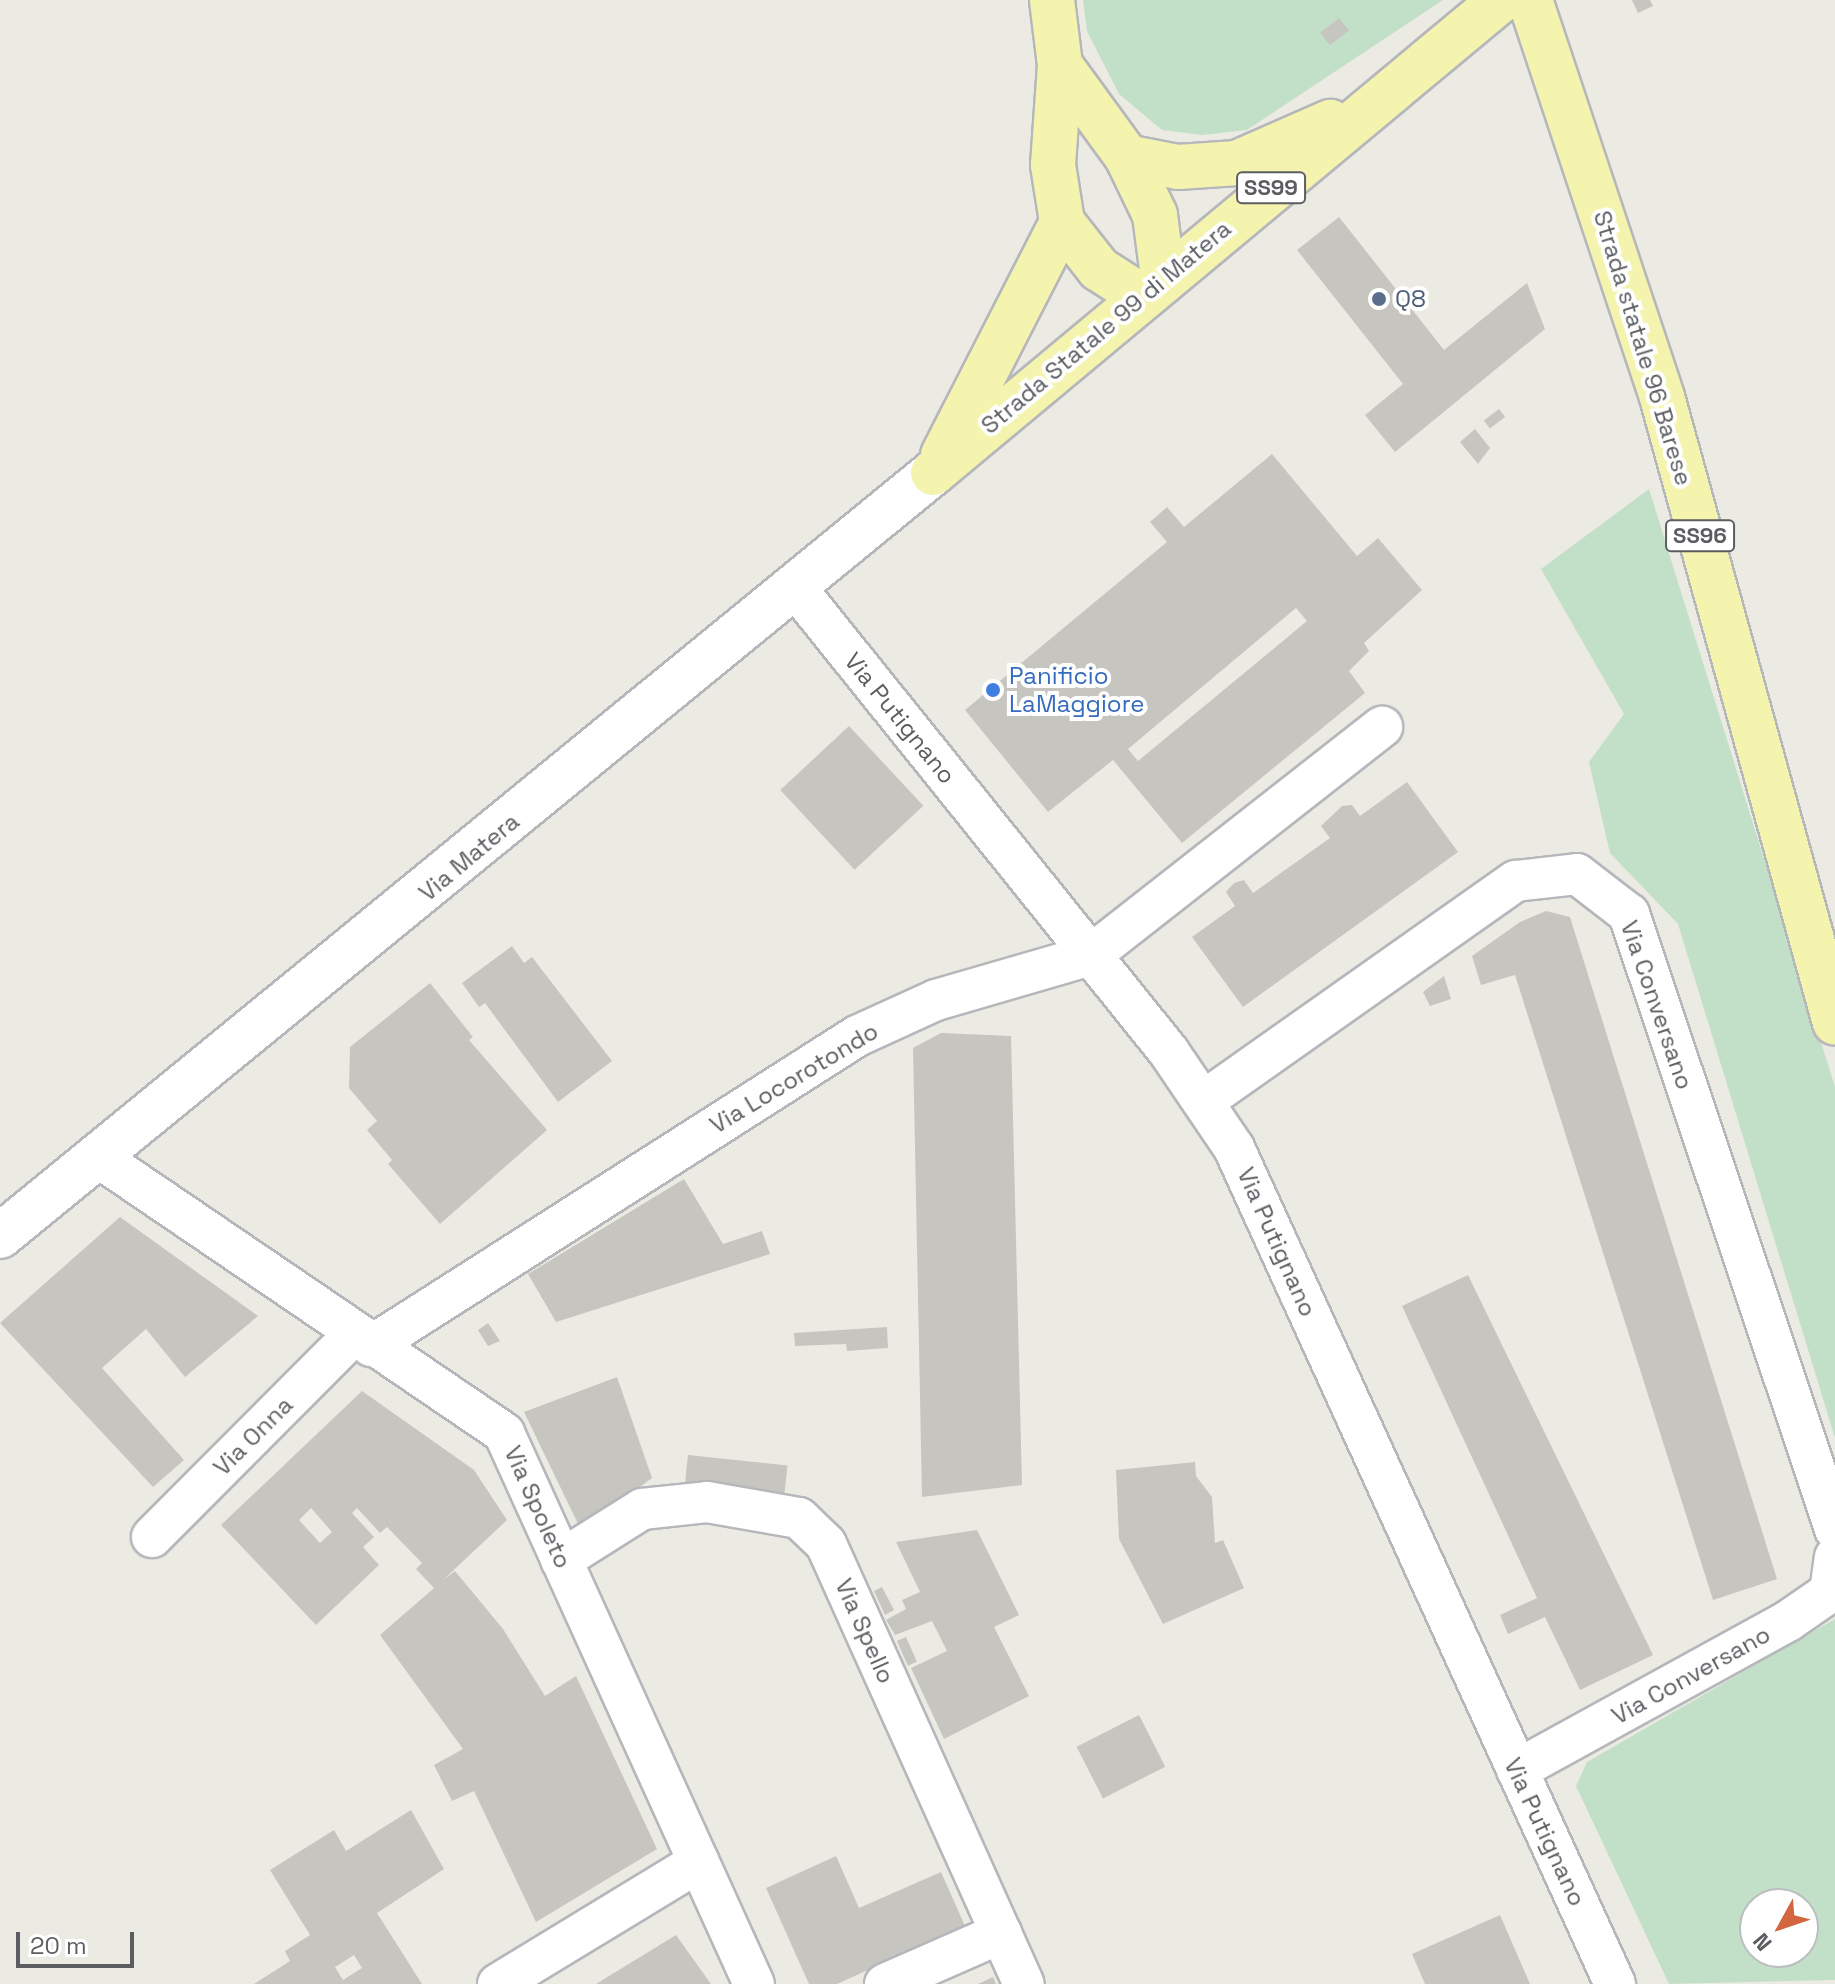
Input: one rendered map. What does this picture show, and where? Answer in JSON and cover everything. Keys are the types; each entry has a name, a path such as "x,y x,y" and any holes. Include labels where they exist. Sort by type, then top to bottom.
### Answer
{"main road":[{"path":"1052,0 1060,65 1053,165 1062,222 1099,269 1153,287 1155,215 1127,157 1060,65"},
{"name":"Strada Statale 99 di Matera","path":"933,473 1501,0"},
{"name":"Strada statale 96 Barese","path":"1530,0 1662,397 1835,1023"},
{"path":"1127,157 1178,167 1237,163 1380,100"},
{"path":"933,473 1062,222"}],"street":[{"name":"Via Matera","path":"0,1236 933,473"},
{"name":"Via Putignano","path":"795,587 1205,1100 1234,1148 1615,1984"},
{"name":"Via Locorotondo","path":"363,1340 857,1036 936,1000 1091,955 1382,727"},
{"name":"Via Conversano","path":"1205,1100 1516,881 1577,874 1629,914 1835,1529"},
{"name":"Via Spoleto","path":"98,1157 504,1433 754,1984"},
{"name":"Via Onna","path":"152,1537 363,1340"},
{"name":"Via Spello","path":"561,1560 642,1509 707,1502 799,1518 826,1544 1024,1984"},
{"name":"Via Conversano","path":"1517,1770 1788,1621 1830,1592 1835,1557"},
{"path":"498,1984 699,1862"},
{"path":"885,1984 1001,1933"}],"green space":[{"path":"1083,0 1443,0 1247,130 1202,135 1162,130 1119,94 1087,31"},
{"path":"1649,489 1835,1087 1835,1438 1678,924 1610,853 1589,762 1624,714 1541,569"},
{"path":"1835,1619 1835,1980 1669,1984 1576,1786 1587,1762"}],"building":[{"path":"1632,0 1650,0 1653,6 1638,13"},
{"path":"1339,18 1349,31 1330,45 1320,33"},
{"path":"1339,217 1444,350 1527,283 1545,329 1395,452 1365,415 1403,384 1297,250"},
{"path":"1499,409 1505,417 1490,428 1484,420"},
{"path":"1475,429 1490,448 1478,464 1460,442"},
{"path":"1272,454 1357,556 1378,538 1422,590 1364,643 1369,651 1349,671 1365,693 1182,843 1113,760 1048,812 965,710 1167,542 1150,522 1167,507 1184,527","holes":["1296,608 1307,621 1138,761 1128,749"]},
{"path":"849,726 923,806 855,870 780,790"},
{"path":"1407,782 1458,852 1243,1007 1192,937 1235,906 1226,892 1234,883 1244,880 1253,893 1330,838 1321,826 1342,806 1352,805 1360,816"},
{"path":"1546,911 1570,917 1777,1579 1713,1600 1515,975 1481,985 1472,956 1520,922"},
{"path":"512,946 524,963 532,957 612,1061 558,1102 485,1003 479,1007 462,983"},
{"path":"1444,976 1451,999 1430,1006 1423,992"},
{"path":"430,983 473,1037 469,1040 547,1130 440,1224 388,1164 392,1160 367,1130 377,1121 349,1088 350,1047"},
{"path":"941,1033 1011,1036 1022,1485 922,1497 913,1048"},
{"path":"684,1179 723,1244 762,1231 770,1254 556,1322 528,1274"},
{"path":"120,1217 258,1316 185,1377 146,1329 102,1368 184,1460 153,1487 0,1323"},
{"path":"1468,1275 1653,1655 1580,1690 1545,1617 1508,1634 1500,1615 1537,1598 1402,1306"},
{"path":"488,1323 500,1341 488,1346 478,1330"},
{"path":"887,1327 888,1348 847,1351 846,1344 795,1346 794,1333"},
{"path":"617,1377 652,1478 581,1530 524,1412"},
{"path":"362,1391 474,1470 507,1520 443,1580 455,1571 503,1629 545,1696 576,1676 657,1849 536,1922 474,1791 452,1801 434,1765 463,1749 380,1635 434,1588 416,1569 422,1563 387,1527 380,1533 357,1508 352,1513 374,1537 363,1547 379,1565 316,1625 221,1525","holes":["311,1508 332,1532 320,1543 299,1520"]},
{"path":"688,1455 787,1465 784,1495 685,1485"},
{"path":"1195,1462 1196,1476 1212,1497 1215,1543 1223,1540 1244,1588 1163,1624 1119,1539 1116,1470"},
{"path":"977,1530 1019,1615 994,1627 1029,1696 944,1739 911,1668 947,1651 932,1621 895,1635 886,1620 906,1609 902,1600 920,1592 896,1542"},
{"path":"882,1587 894,1610 885,1615 874,1591"},
{"path":"906,1637 917,1662 908,1666 897,1641"},
{"path":"1139,1715 1165,1767 1103,1798 1077,1747"},
{"path":"411,1810 444,1869 377,1913 422,1984 254,1984 290,1961 285,1951 310,1935 270,1870 334,1830 346,1851","holes":["354,1955 362,1968 343,1980 335,1967"]},
{"path":"836,1856 859,1908 941,1872 965,1926 837,1984 809,1984 766,1888"},
{"path":"1500,1915 1530,1984 1425,1984 1412,1954"},
{"path":"676,1935 711,1984 596,1984"},
{"path":"993,1977 996,1984 978,1984"}],"place":[{"name":"Q8","path":"1379,299"},
{"name":"Panificio LaMaggiore","path":"993,690"}]}
